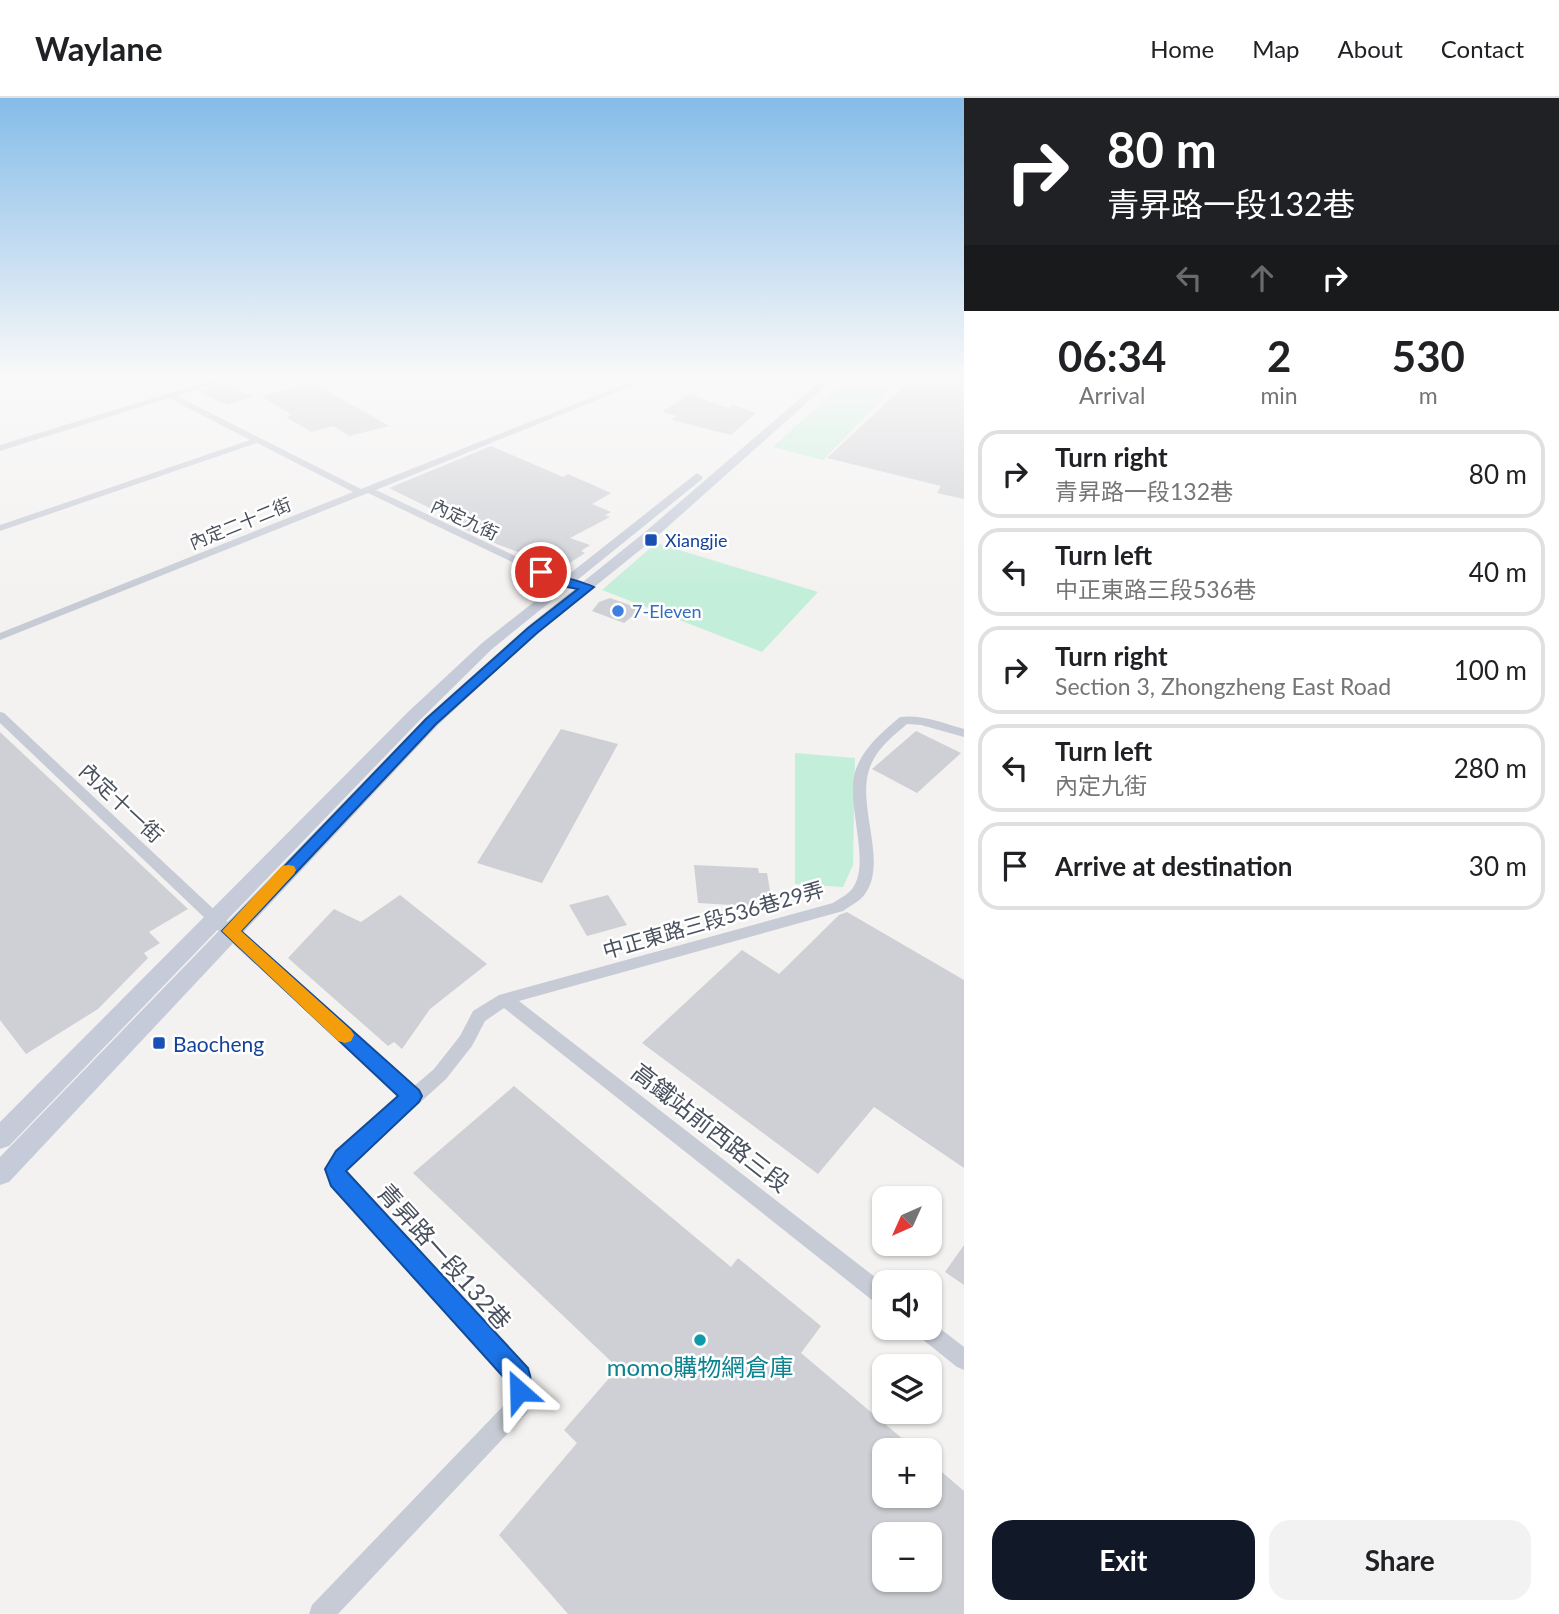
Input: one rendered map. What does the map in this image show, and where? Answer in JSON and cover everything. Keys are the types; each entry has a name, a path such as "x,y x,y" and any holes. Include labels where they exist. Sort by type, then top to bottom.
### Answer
{"main road":[{"path":"0,1174 414,716 487,646 730,448"},
{"path":"0,1138 431,722 532,630 588,587 749,448"}],"street":[{"path":"3,527 234,448"},
{"name":"內定九街","path":"273,448 566,584 588,587"},
{"name":"內定二十二街","path":"0,637 474,448"},
{"name":"內定十一街","path":"0,716 223,925 412,1096"},
{"name":"中正東路三段536巷29弄","path":"412,1096 439,1074 466,1041 479,1016 505,999 838,907 860,890 865,872 861,772 875,746 904,720 922,721 964,733"},
{"name":"高鐵站前西路三段","path":"505,999 872,1288"},
{"name":"青昇路一段132巷","path":"321,1614 519,1405 519,1376 339,1179 335,1169 412,1096"},
{"path":"939,1340 964,1360"}],"green space":[{"path":"776,448 835,448 823,460"},
{"path":"656,543 818,592 762,652 602,590"},
{"path":"795,753 855,758 853,865 843,887 795,884"}],"building":[{"path":"487,448 495,448 563,477 568,474 611,493 592,504 611,512 605,515 610,517 570,538 590,545 581,551 585,553 556,572 538,564 543,561 455,525 460,523 389,488"},
{"path":"838,448 964,448 964,499 937,493 941,486 827,458"},
{"name":"7-Eleven","path":"610,598 641,609 624,623 592,611 599,602"},
{"path":"561,729 618,744 542,883 477,863"},
{"path":"916,731 961,753 917,793 872,769"},
{"path":"0,732 188,909 149,932 160,943 144,953 148,958 98,1009 26,1054 0,1020"},
{"path":"694,865 758,868 759,873 767,873 772,902 765,902 766,907 698,903"},
{"path":"400,895 487,964 430,1009 402,1049 394,1042 388,1046 288,958 334,909 361,922"},
{"path":"608,895 627,925 587,936 569,905"},
{"path":"847,912 964,980 964,1168 874,1107 818,1174 642,1043 742,950 779,974 839,915"},
{"name":"momo購物網倉庫","path":"514,1086 731,1267 738,1258 821,1326 801,1353 872,1413 872,1424 885,1424 902,1438 872,1438 872,1508 942,1508 942,1472 964,1491 964,1614 568,1614 499,1535 577,1443 564,1430 618,1368 413,1173"},
{"path":"964,1245 964,1285 945,1272"}],"slow traffic":[{"path":"288,870 231,931 345,1035"}],"place":[{"name":"Xiangjie","path":"651,540"},
{"name":"7-Eleven","path":"618,611"},
{"name":"Baocheng","path":"159,1043"},
{"name":"momo購物網倉庫","path":"700,1340"}],"route":[{"path":"519,1391 519,1376 339,1179 335,1169 412,1096 231,931 431,722 532,630 588,587 566,584 541,572"}]}
